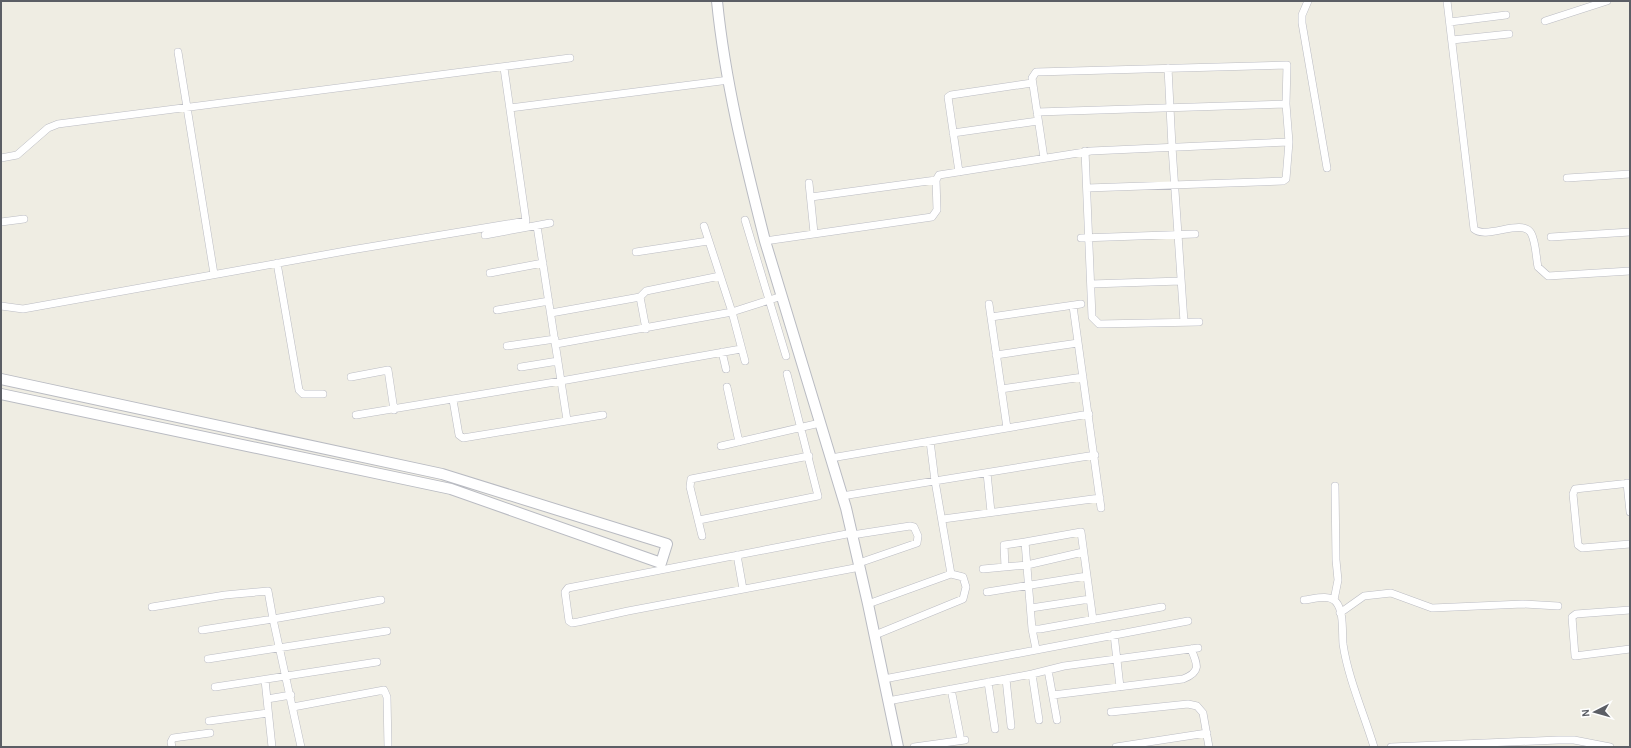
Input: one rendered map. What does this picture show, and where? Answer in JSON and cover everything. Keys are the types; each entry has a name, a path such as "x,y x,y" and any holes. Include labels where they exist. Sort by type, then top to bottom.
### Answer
{"street":[{"path":"718,1 729,80 766,241 831,458 852,534 860,565 898,747"},
{"path":"1308,1 1302,15 1302,23 1327,168"},
{"path":"1447,1 1474,229 1482,232 1520,228 1528,230 1532,235 1538,268 1548,276 1630,272"},
{"path":"1545,21 1607,1"},
{"path":"1450,22 1506,15"},
{"path":"1452,40 1510,34"},
{"path":"178,52 214,274"},
{"path":"1,158 17,155 48,128 58,124 504,68 570,58"},
{"path":"1044,158 1032,83 1032,75 1036,72 1287,65 1286,104 1289,142 1287,177 1283,181 1087,188"},
{"path":"1,306 23,309 214,274 526,221 504,68"},
{"path":"1168,68 1174,184 1184,322"},
{"path":"510,108 729,80"},
{"path":"959,172 947,101 948,97 951,94 1032,83"},
{"path":"1037,112 1286,104"},
{"path":"953,133 1038,121"},
{"path":"766,241 932,217 935,215 938,204 936,180 939,175 1085,151 1289,142"},
{"path":"1085,151 1087,188 1085,237 1091,284 1092,316 1099,324 1199,322"},
{"path":"1567,178 1630,174"},
{"path":"810,197 936,180"},
{"path":"809,183 814,234"},
{"path":"1,222 24,219"},
{"path":"745,220 786,356"},
{"path":"484,235 550,223"},
{"path":"537,226 567,420"},
{"path":"704,226 732,312 745,361"},
{"path":"1551,237 1630,232"},
{"path":"1085,237 1195,234"},
{"path":"636,252 708,241"},
{"path":"277,263 299,390 303,394 323,394"},
{"path":"490,273 543,263"},
{"path":"551,313 640,297 646,291 720,276"},
{"path":"1091,284 1181,281"},
{"path":"507,346 555,342 646,329 732,312 782,296"},
{"path":"640,297 646,329"},
{"path":"497,310 549,301"},
{"path":"989,304 1006,428"},
{"path":"991,317 1081,304"},
{"path":"1073,306 1095,455 1101,508"},
{"path":"996,355 1078,343"},
{"path":"356,415 453,400 741,349"},
{"path":"722,352 726,368"},
{"path":"521,367 558,361"},
{"path":"352,377 388,370 394,410"},
{"path":"699,520 818,496 787,374"},
{"path":"1001,389 1083,377"},
{"path":"1,379 442,474 667,544 660,563 451,489 1,394"},
{"path":"727,387 739,442"},
{"path":"453,400 459,435 463,438 603,415"},
{"path":"831,458 1089,414"},
{"path":"721,446 801,429 820,423"},
{"path":"930,441 935,482 943,519 951,574"},
{"path":"842,496 1095,455"},
{"path":"702,536 690,487 691,479 809,456"},
{"path":"987,473 991,512"},
{"path":"1630,512 1629,483 1575,489 1573,494 1578,545 1582,548 1630,544"},
{"path":"1334,600 1338,580 1336,560 1335,486"},
{"path":"943,519 1100,498"},
{"path":"910,526 914,527 918,536 917,543 860,565 578,622 572,623 569,620 565,592 568,588 852,534 910,526"},
{"path":"1005,567 1004,546 1081,532 1093,620"},
{"path":"1025,542 1032,629 1036,649"},
{"path":"983,569 1027,565 1084,552"},
{"path":"737,555 743,588"},
{"path":"868,604 951,574 963,578 966,587 963,599 875,635"},
{"path":"987,592 1087,576"},
{"path":"152,607 266,590 269,593 301,747"},
{"path":"1340,613 1364,596 1391,593 1432,608 1523,604 1558,606"},
{"path":"1304,600 1328,597 1334,600 1340,607 1343,645 1351,680 1361,704 1374,747"},
{"path":"1031,608 1090,599"},
{"path":"202,630 381,600"},
{"path":"1032,629 1093,620 1162,607"},
{"path":"1630,610 1576,614 1572,617 1575,656 1630,649"},
{"path":"884,679 1188,621"},
{"path":"208,659 387,631"},
{"path":"1114,634 1120,686"},
{"path":"888,701 1032,674 1064,666 1118,660 1194,648 1196,666 1194,675 1183,679 1053,695"},
{"path":"215,688 376,662"},
{"path":"1048,670 1057,720"},
{"path":"1032,674 1039,720"},
{"path":"1006,679 1011,726"},
{"path":"265,680 272,747"},
{"path":"988,682 995,729"},
{"path":"951,689 960,735"},
{"path":"293,707 384,690 387,697 388,747"},
{"path":"267,699 291,695"},
{"path":"1111,712 1188,704 1198,706 1203,713 1209,747"},
{"path":"209,721 268,713"},
{"path":"172,747 173,738 210,733"},
{"path":"1116,747 1207,733"},
{"path":"914,747 965,740"},
{"path":"1391,747 1574,740 1610,747"}]}
